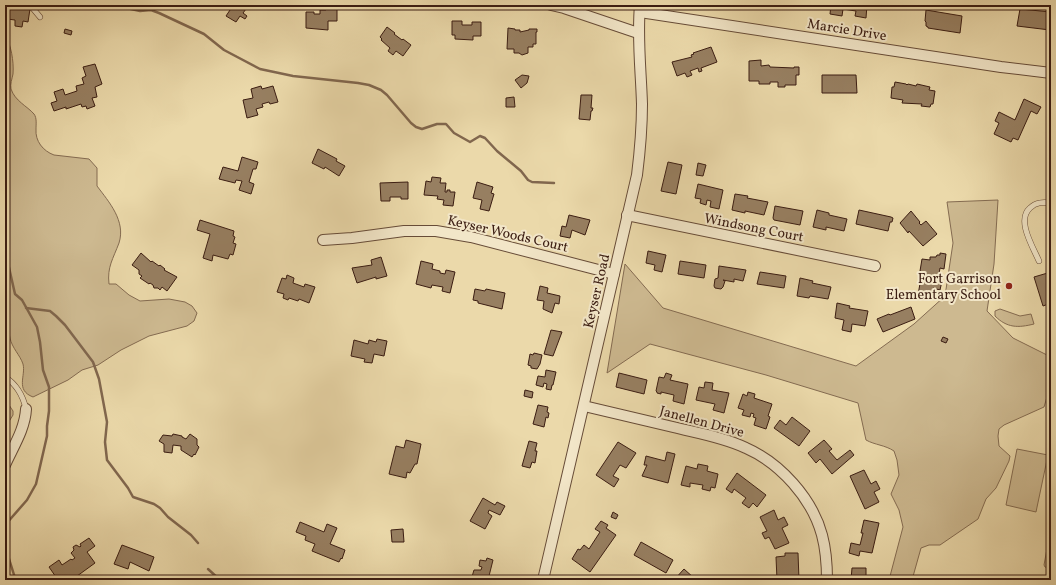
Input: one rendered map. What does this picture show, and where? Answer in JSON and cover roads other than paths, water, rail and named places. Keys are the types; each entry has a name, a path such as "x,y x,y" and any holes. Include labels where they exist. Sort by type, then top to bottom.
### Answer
{"street":[{"path":"551,5 638,32"},
{"name":"Keyser Road","path":"543,580 637,175 641,138 642,103 638,32 640,8"},
{"name":"Marcie Drive","path":"640,8 1001,67 1051,73"},
{"name":"Windsong Court","path":"628,215 875,266"},
{"name":"Keyser Woods Court","path":"323,240 352,238 404,231 436,231 471,237 614,274"},
{"name":"Janellen Drive","path":"584,406 726,440 758,453 787,477 815,517 822,534 827,580"},
{"path":"5,465 26,419 26,408"}],"lane":[{"path":"30,5 40,17"},
{"path":"1039,261 1024,225 1024,215 1037,203 1051,203"},
{"path":"5,377 17,389 23,398 26,408"}],"waterway":[{"path":"127,5 131,9 140,11 151,10 159,13 204,34 224,50 260,69 293,76 358,83 369,85 381,90 416,127 422,129 437,124 446,124 454,133 470,142 480,136 485,138 497,151 521,171 528,180 532,182 554,183"},
{"path":"5,250 15,294 22,300 37,327 43,370 49,387 47,436 36,484 27,500 6,524 5,528"},
{"path":"26,308 50,311 65,325 93,362 99,379 107,422 105,442 107,460 133,497 154,504 160,508 168,517 191,535 198,543"},
{"path":"5,546 15,578"},
{"path":"208,569 220,580"}],"place":[{"name":"Fort Garrison Elementary School","path":"1009,286"}]}
